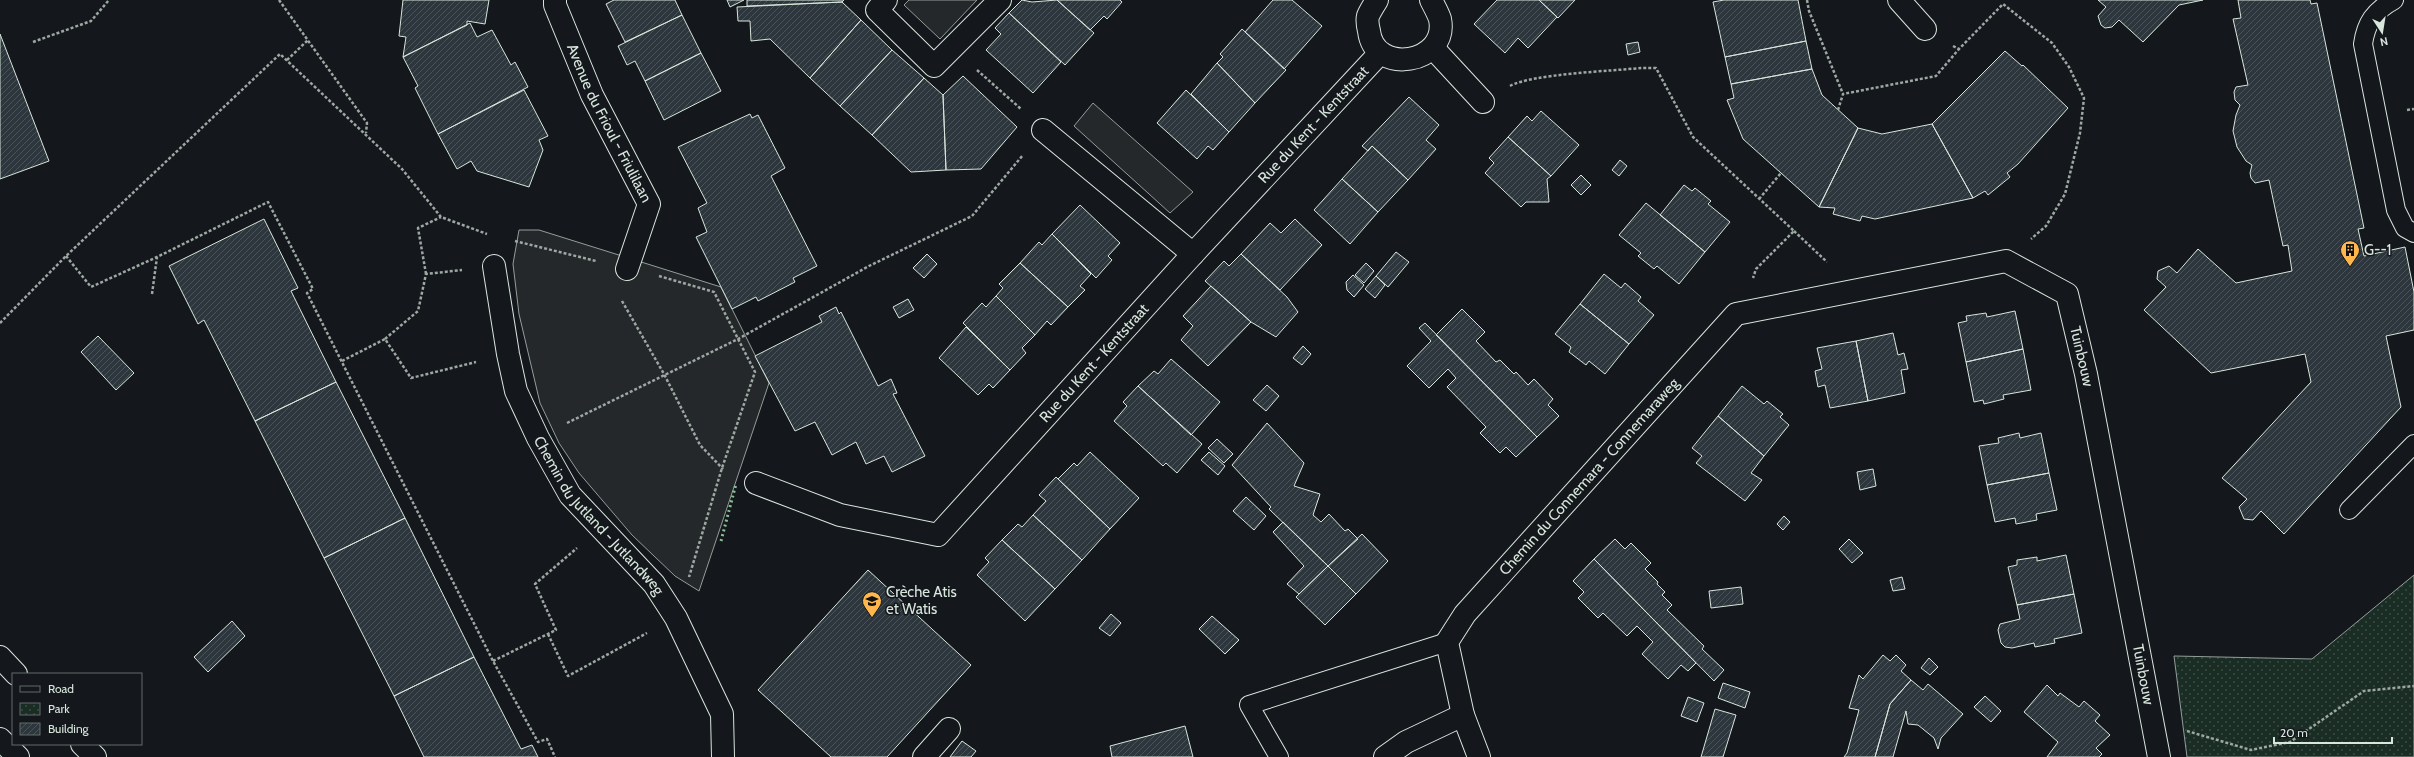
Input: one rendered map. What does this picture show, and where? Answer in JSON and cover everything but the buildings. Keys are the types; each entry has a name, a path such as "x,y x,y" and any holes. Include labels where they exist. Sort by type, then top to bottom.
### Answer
{"street":[{"name":"Avenue du Frioul - Friulilaan","path":"555,0 555,5 592,95 649,204 628,269"},
{"path":"886,0 877,10 934,66 1000,0"},
{"name":"Rue du Kent - Kentstraat","path":"1377,0 1367,17 1370,38 1380,53 1393,60 1403,61 1423,55 1433,48"},
{"path":"1431,0 1440,19 1440,35 1433,48 1483,102"},
{"path":"1899,0 1925,30"},
{"name":"Rue du Kent - Kentstraat","path":"756,483 840,515 938,535 1193,254 1380,53"},
{"path":"1043,130 1193,254"},
{"path":"1736,314 2006,261"},
{"name":"Tuinbouw","path":"2006,261 2067,294 2086,374 2159,757"},
{"name":"Chemin du Jutland - Jutlandweg","path":"494,266 508,354 516,391 538,438 570,495 599,528 654,584 676,618 722,714 723,757"},
{"name":"Chemin du Connemara - Connemaraweg","path":"1447,642 1465,614 1736,314"},
{"path":"1447,642 1463,715 1479,757"},
{"path":"0,657 15,673"},
{"path":"1385,757 1406,742 1463,715"},
{"path":"924,757 949,729"},
{"path":"0,739 18,757"},
{"path":"83,745 94,757"}],"lane":[{"path":"2394,0 2384,5 2366,26 2362,44 2396,210 2405,228 2414,233"},
{"path":"2348,510 2414,444"},
{"path":"1279,757 1249,705 1447,642"}],"path":[{"path":"33,42 91,21 108,0"},
{"path":"279,0 367,124 366,134"},
{"path":"1807,0 1809,11 1843,94 1838,110"},
{"path":"1843,94 1936,76 1959,49 2006,0"},
{"path":"2003,4 2052,44 2069,67 2084,98 2080,133 2065,194 2046,226 2006,261"},
{"path":"1925,30 1959,49"},
{"path":"286,60 308,40"},
{"path":"538,438 664,374 738,339 869,266 972,216 1043,130 952,48"},
{"path":"0,323 66,256 280,54 402,168 441,218 488,234"},
{"path":"1483,102 1516,83 1633,68 1656,68 1693,137 1829,264 1839,294"},
{"path":"1759,199 1781,173"},
{"path":"66,256 91,287 157,257 268,202 312,289 307,293 493,661 538,742 547,739 554,757"},
{"path":"342,361 385,339 418,311 426,274 418,228 441,218"},
{"path":"1736,314 1756,269 1794,231"},
{"path":"510,240 628,269 642,271 714,292 755,372 722,468 676,618 568,676 548,634"},
{"path":"152,294 157,257"},
{"path":"426,274 494,266"},
{"path":"628,269 622,301 664,374 700,445 722,468 756,483"},
{"path":"385,339 411,378 508,354"},
{"path":"493,661 556,630 536,584 599,528"},
{"path":"2152,721 2251,750 2290,742 2364,691 2414,686"}],"green space":[{"path":"2414,575 2414,757 2187,757 2174,656 2312,659"}],"shaded area":[{"path":"909,0 977,0 940,39 904,5"},
{"path":"1093,103 1193,192 1170,213 1074,126"},
{"path":"519,230 539,230 721,287 769,383 699,591 675,576 632,535 579,473 559,443 540,403 519,314 513,264"}],"hedge":[{"path":"721,541 736,484"}],"place":[{"name":"G--1","path":"2350,267"},
{"name":"Crèche Atis et Watis","path":"872,618"}]}
